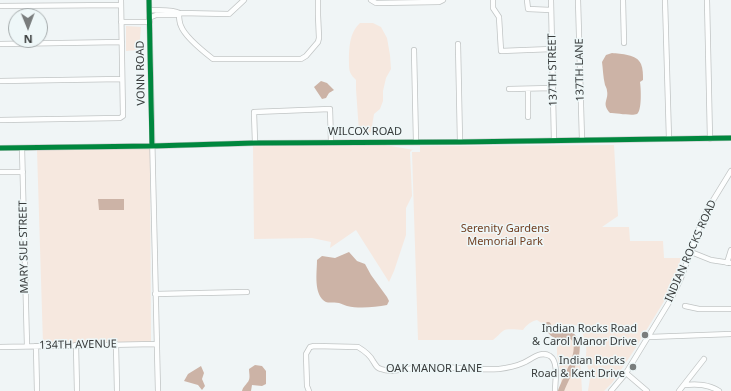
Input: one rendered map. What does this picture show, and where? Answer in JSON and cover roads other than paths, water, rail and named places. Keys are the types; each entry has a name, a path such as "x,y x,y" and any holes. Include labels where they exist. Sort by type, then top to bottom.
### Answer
{"street":[{"name":"VONN ROAD","path":"149,0 158,391"},
{"path":"149,10 175,11 179,13 229,14 244,0"},
{"path":"179,13 179,20 184,32 213,59 298,59 306,56 318,42 318,0"},
{"path":"371,0 376,3 407,1 439,2 443,0"},
{"path":"493,0 493,8 499,17 501,50 552,50"},
{"path":"528,0 528,9 552,10"},
{"name":"137TH STREET","path":"551,0 554,141"},
{"name":"137TH LANE","path":"578,0 582,140"},
{"path":"622,0 624,43"},
{"path":"665,0 669,139"},
{"path":"707,0 710,139"},
{"path":"0,6 121,2 123,116 120,118 0,120"},
{"path":"121,22 150,20 156,15 176,16 179,13"},
{"path":"0,44 122,42"},
{"path":"458,44 460,142"},
{"path":"414,50 416,142"},
{"path":"0,81 122,79"},
{"path":"528,88 528,117"},
{"path":"509,89 553,88"},
{"path":"255,143 254,112 330,109 331,142"},
{"name":"WILCOX ROAD","path":"0,148 255,143 731,138"},
{"name":"MARY SUE STREET","path":"22,148 27,346"},
{"name":"INDIAN ROCKS ROAD","path":"611,391 626,373 677,289 702,221 731,171"},
{"path":"0,172 23,172"},
{"path":"691,252 711,260 729,263 731,250"},
{"path":"156,294 247,292"},
{"path":"685,306 698,309 731,309"},
{"path":"649,336 731,334"},
{"path":"116,344 117,391"},
{"name":"134TH AVENUE","path":"0,347 156,344"},
{"path":"76,345 77,391"},
{"path":"36,346 37,391"},
{"name":"OAK MANOR LANE","path":"309,391 307,386 306,354 310,347 314,346 358,347 368,355 376,366 384,370 403,370 415,367 455,367 490,370 523,363 536,355 546,354 555,362 554,391"},
{"path":"680,391 704,359"},
{"path":"626,373 647,391"},
{"path":"684,385 705,385 719,391"}],"waterway":[{"path":"548,325 549,329 554,334 560,336 572,336 576,341 576,355 561,391"}],"place":[{"name":"Indian Rocks Road & Carol Manor Drive","path":"645,335"},
{"name":"Indian Rocks Road & Kent Drive","path":"633,367"}],"park label":[{"name":"Serenity Gardens Memorial Park","path":"505,235"}]}
